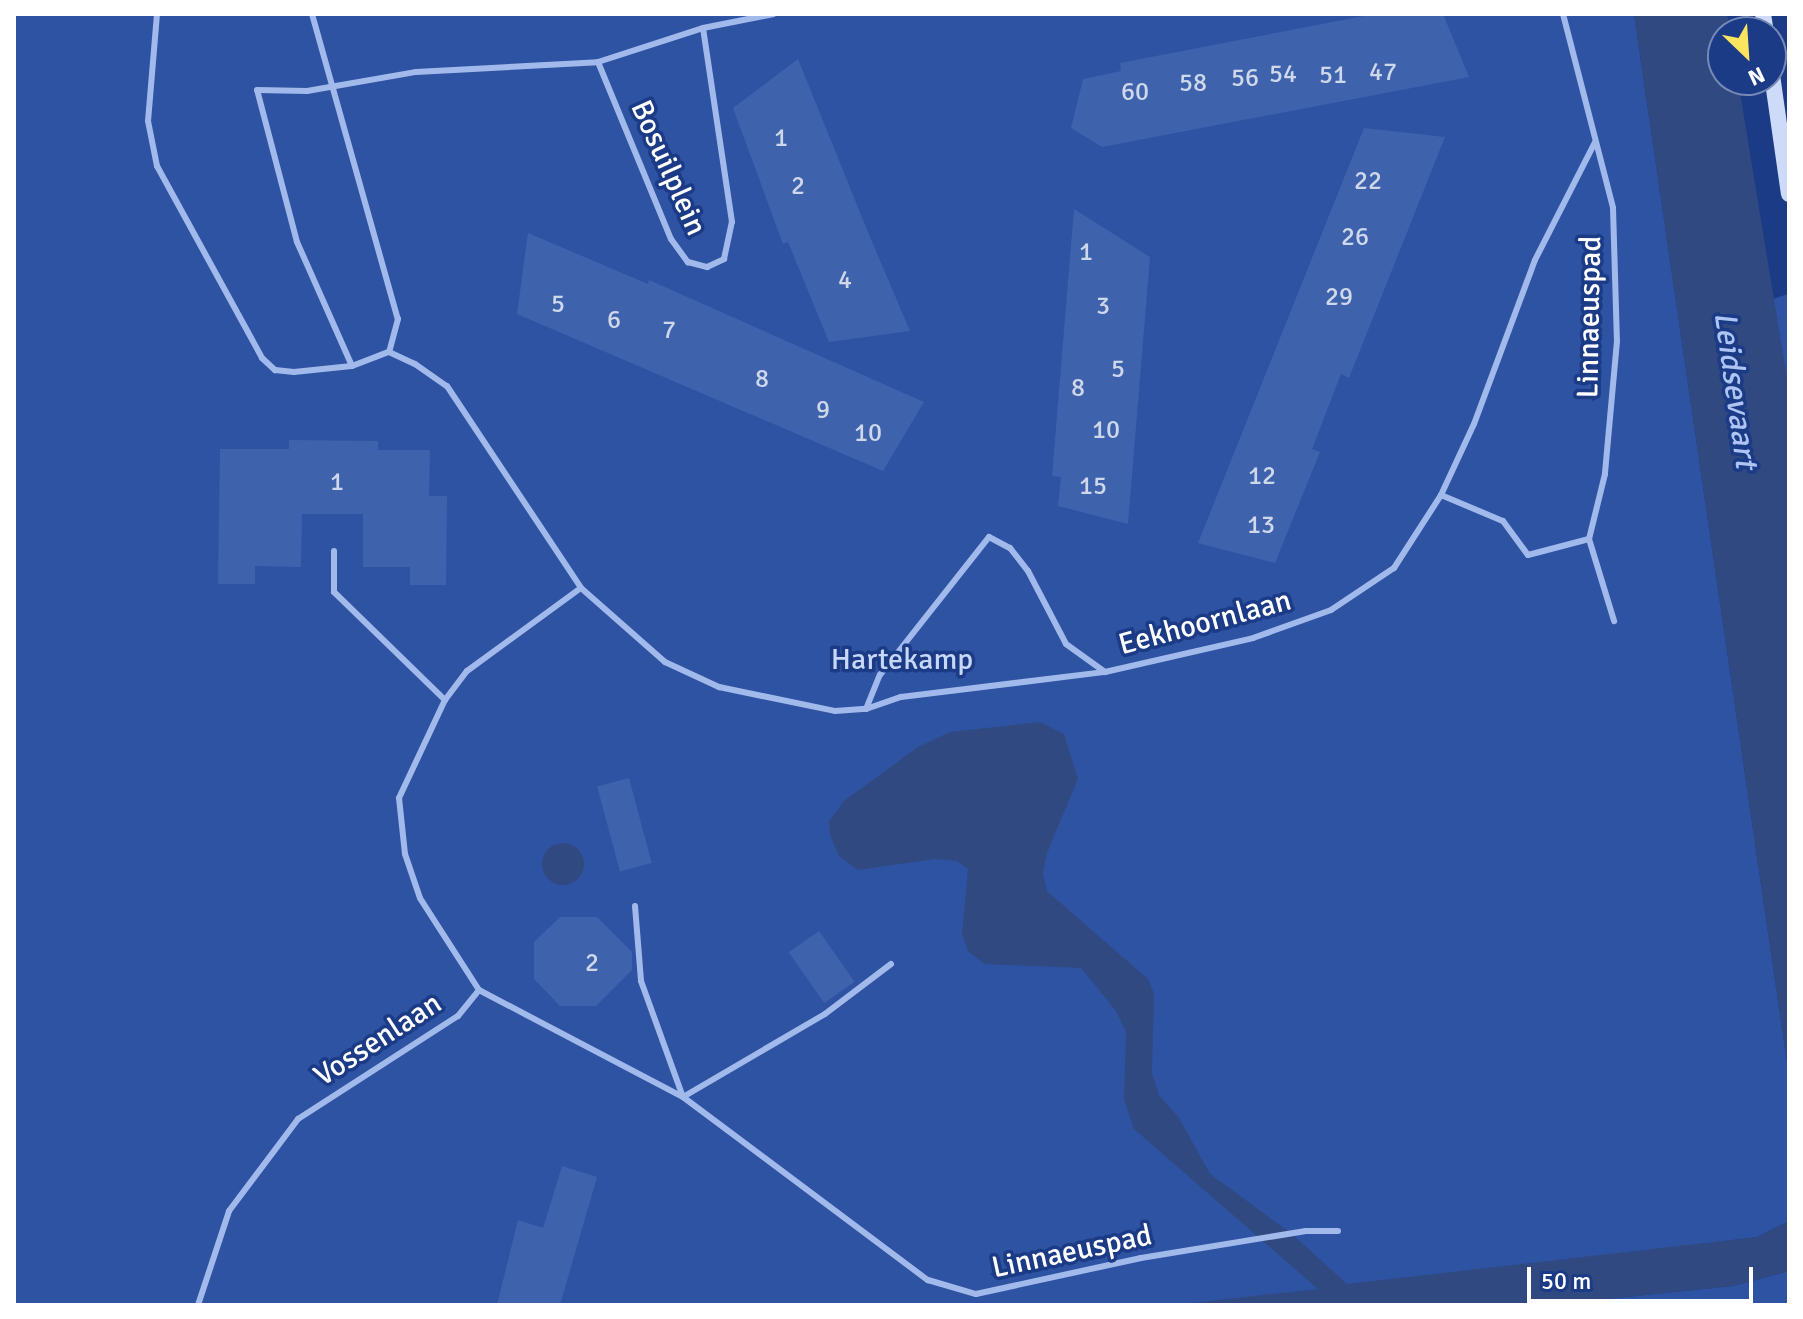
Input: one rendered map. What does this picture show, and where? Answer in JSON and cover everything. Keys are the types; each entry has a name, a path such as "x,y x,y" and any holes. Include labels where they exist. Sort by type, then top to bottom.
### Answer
{"street":[{"path":"1775,96 1788,186"}],"lane":[{"path":"157,14 148,121 157,166 245,328 275,370 352,366 389,352 398,319 312,14"},
{"path":"352,366 297,242 257,90 332,87 416,72 598,62 703,28 774,14"},
{"name":"Linnaeuspad","path":"1563,14 1613,208 1617,341 1605,474 1589,539"},
{"name":"Bosuilplein","path":"598,62 671,239 688,262 707,267 724,259 732,222 703,28"},
{"name":"Eekhoornlaan","path":"389,352 447,386 581,588 665,662 719,687 835,711 866,709 901,697 1105,672 1253,638 1331,610 1394,568 1441,495 1474,424 1535,260 1595,142"},
{"path":"1441,495 1503,521 1528,555 1589,539 1614,621"},
{"path":"866,709 880,675 989,537 1010,548 1028,571 1066,644 1105,672"},
{"path":"334,551 334,592 445,700"},
{"name":"Vossenlaan","path":"198,1305 229,1211 298,1119 458,1016 479,990 420,898 405,854 399,798 445,700 467,671 581,588"},
{"path":"635,906 641,981 683,1097 825,1014 891,964"},
{"name":"Linnaeuspad","path":"479,990 683,1097 928,1280 976,1294 1253,1239 1306,1231 1338,1231"}],"green space":[{"name":"Hartekamp","path":"14,14 1634,14 1789,1076 1789,1221 1757,1237 1222,1305 14,1305"},
{"path":"1788,294 1789,303 1789,392 1773,299"},
{"path":"1789,1271 1789,1305 1548,1305 1733,1286"}],"water":[{"name":"Leidsevaart","path":"1634,14 1727,14 1707,16 1707,96 1741,96 1789,391 1789,1076"},
{"path":"1040,722 1064,734 1078,779 1047,853 1043,873 1047,891 1148,979 1154,994 1152,1073 1159,1095 1179,1118 1210,1174 1291,1233 1347,1284 1757,1237 1789,1221 1789,1271 1733,1286 1548,1305 1173,1305 1318,1289 1134,1129 1124,1100 1126,1032 1116,1011 1081,968 984,964 968,951 962,934 968,869 957,861 935,859 858,870 839,856 830,835 829,821 844,801 918,747 950,732"},
{"path":"563,843 578,849 584,864 578,879 563,885 548,879 542,864 548,849"}],"building":[{"path":"1374,14 1443,14 1469,77 1102,147 1071,128 1083,79 1121,71 1120,63"},
{"path":"798,59 910,331 829,342 788,242 783,244 733,108"},
{"path":"1364,128 1445,137 1349,378 1341,374 1312,449 1320,452 1275,563 1198,543"},
{"path":"1074,209 1150,257 1128,524 1058,506 1061,477 1052,476"},
{"path":"528,233 648,284 649,280 924,402 883,471 517,314"},
{"path":"289,440 378,441 378,450 430,450 429,496 447,496 446,585 410,585 410,567 363,567 363,514 302,514 301,567 255,566 255,584 218,584 220,449 289,449"},
{"path":"629,778 652,863 620,872 597,787"},
{"path":"560,917 597,917 632,952 632,970 596,1006 560,1006 534,979 534,942"},
{"path":"819,931 855,982 824,1003 789,952"},
{"path":"562,1166 597,1177 560,1305 497,1305 518,1220 543,1228"}]}
